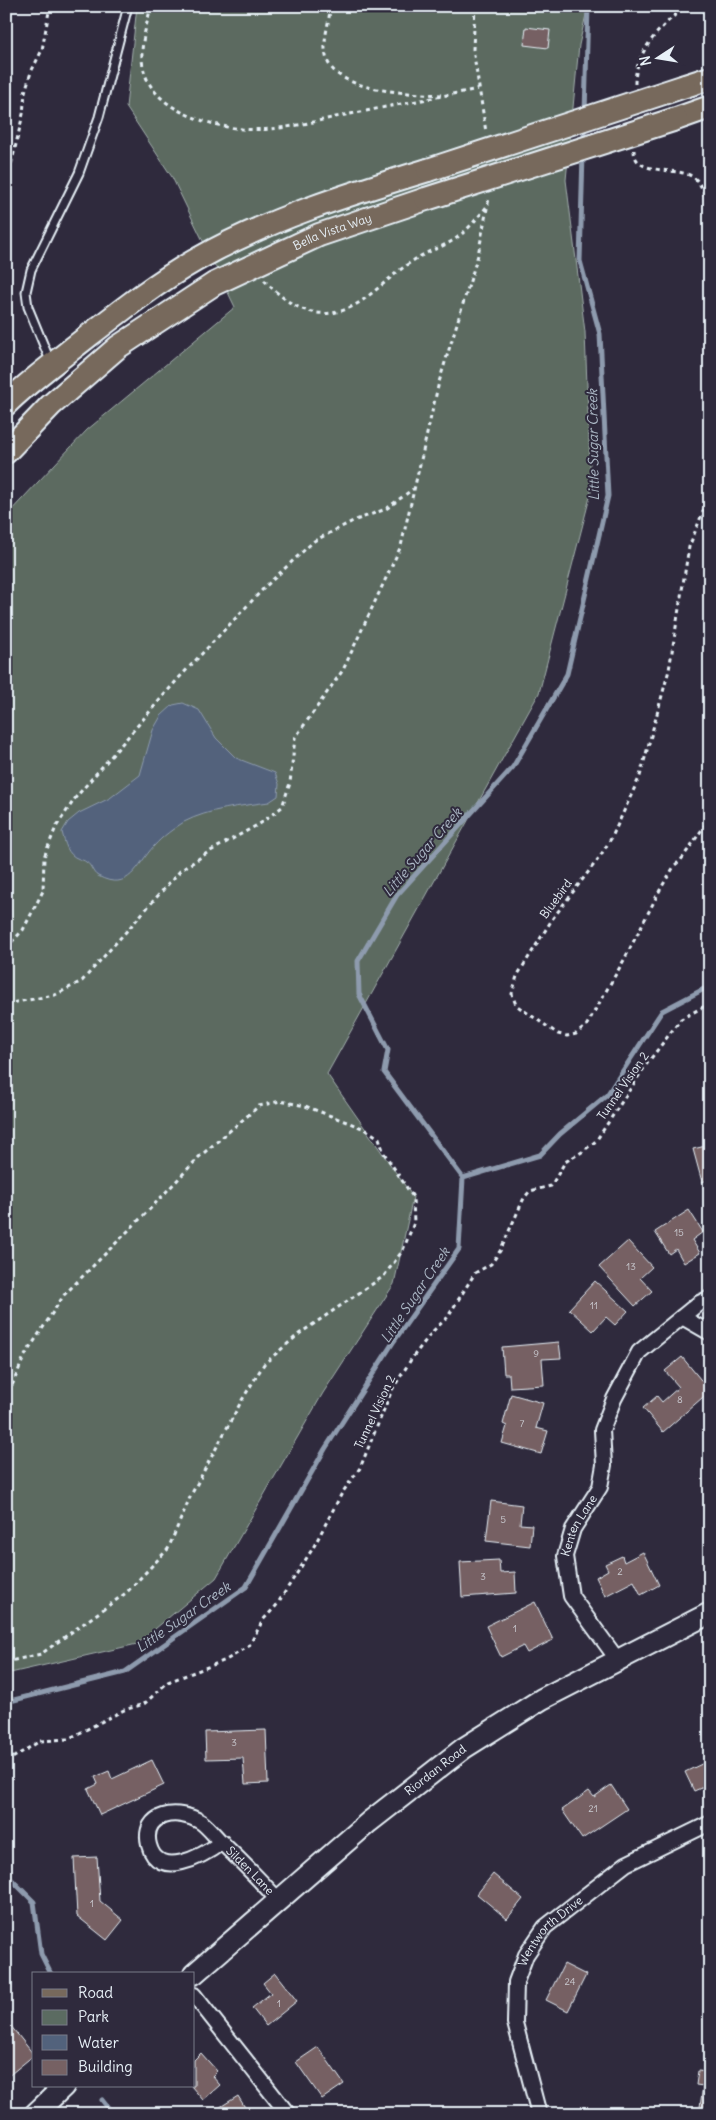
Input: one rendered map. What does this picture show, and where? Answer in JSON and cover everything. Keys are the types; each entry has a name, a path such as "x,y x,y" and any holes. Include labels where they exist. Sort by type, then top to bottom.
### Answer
{"main road":[{"path":"6,404 52,365 154,287 197,259 280,220 376,186 710,78"},
{"name":"Bella Vista Way","path":"6,452 51,405 118,347 214,284 250,266 319,235 710,108"}],"street":[{"name":"Kenten Lane","path":"617,1659 571,1596 565,1556 573,1529 600,1487 604,1465 602,1430 614,1398 640,1352 682,1317 710,1298"},
{"path":"682,1317 710,1333"},
{"name":"Riordan Road","path":"195,1973 369,1822 464,1748 542,1699 710,1613"},
{"name":"Silden Lane","path":"222,1842 205,1854 175,1865 160,1862 151,1854 148,1839 149,1826 156,1818 175,1814 190,1816 202,1823 222,1842 279,1900"},
{"name":"Wentworth Drive","path":"539,2114 515,2023 516,1982 526,1955 545,1927 626,1864 710,1823"},
{"path":"195,1996 288,2114"},
{"path":"35,2114 62,2088"}],"lane":[{"path":"52,365 28,307 26,292 31,270 62,209 99,117 128,6"}],"path":[{"path":"6,187 23,114 25,92 31,72 42,50 50,6"},
{"path":"151,6 142,65 148,83 167,103 198,120 243,129 289,126 478,89"},
{"path":"330,6 324,39 326,58 334,71 346,80 387,91 445,96"},
{"path":"475,6 473,49 478,89 486,122 487,140"},
{"path":"6,1004 55,996 82,981 180,871 207,853 261,823 282,807 290,783 295,738 343,670 401,546 439,382 478,255 490,204 489,194"},
{"path":"250,266 280,298 308,313 334,313 359,302 414,260 452,241 470,226 490,204"},
{"path":"6,948 23,930 42,890 44,857 56,828 76,797 177,680 265,586 314,542 353,521 386,509 414,489"},
{"name":"Bluebird","path":"710,494 689,547 669,670 640,776 603,851 553,918 517,976 512,994 516,1005 558,1034 567,1036 576,1034 586,1026 624,960 674,865 681,860 710,818"},
{"name":"Tunnel Vision 2","path":"6,1762 40,1741 68,1739 124,1710 144,1704 168,1682 226,1660 250,1646 263,1620 276,1606 313,1548 342,1493 360,1468 392,1390 412,1358 433,1331 447,1318 475,1274 491,1264 500,1251 524,1198 530,1191 551,1186 565,1162 596,1141 646,1065 681,1019 702,1007 710,1010"},
{"path":"6,1400 24,1357 64,1295 150,1210 199,1157 259,1106 280,1101 305,1106 365,1129 378,1138 384,1153 413,1197 414,1222 402,1250 384,1276 299,1334 264,1364 242,1400 191,1495 168,1549 126,1594 41,1654 6,1662"}],"green space":[{"path":"137,6 588,6 579,45 566,180 585,332 591,493 539,693 327,1074 413,1197 394,1284 323,1393 216,1578 137,1644 6,1674 6,516 87,430 235,307 172,177 126,107"}],"water":[{"path":"183,703 199,710 216,738 236,758 275,773 279,784 278,796 269,802 225,809 204,814 184,822 161,839 132,874 125,879 118,881 109,880 98,876 88,863 69,852 62,832 68,822 79,813 110,798 140,775 153,730 161,716 173,705"}],"building":[{"path":"526,27 550,30 548,48 524,45"},
{"path":"710,1145 710,1179 702,1182 693,1149"},
{"path":"689,1210 703,1232 692,1240 700,1253 684,1263 676,1249 669,1254 655,1232"},
{"path":"628,1241 652,1267 640,1278 652,1291 635,1306 599,1267"},
{"path":"595,1281 628,1311 615,1325 606,1317 593,1331 569,1309"},
{"path":"559,1342 561,1358 542,1359 544,1385 510,1387 509,1374 504,1374 502,1347"},
{"path":"682,1357 710,1391 663,1432 643,1408 657,1396 662,1402 679,1387 665,1371"},
{"path":"511,1394 543,1403 536,1428 548,1431 541,1454 502,1443 507,1426 503,1424"},
{"path":"491,1501 522,1505 520,1524 532,1525 530,1546 486,1541"},
{"path":"643,1552 659,1585 641,1595 634,1581 605,1596 596,1577 608,1570 605,1564 622,1556 624,1562"},
{"path":"499,1560 500,1573 515,1572 516,1593 462,1597 460,1562"},
{"path":"535,1602 553,1640 527,1653 523,1646 501,1657 486,1626"},
{"path":"266,1730 268,1783 245,1784 243,1758 206,1759 205,1732"},
{"path":"710,1752 710,1789 708,1785 694,1791 685,1772 708,1761 705,1754"},
{"path":"152,1760 164,1785 100,1815 88,1789 98,1784 95,1777 109,1771 112,1779"},
{"path":"611,1785 627,1809 582,1839 562,1810 589,1791 594,1797"},
{"path":"97,1857 100,1901 123,1920 107,1940 77,1916 74,1858"},
{"path":"493,1874 523,1899 507,1919 477,1894"},
{"path":"564,1964 586,1975 568,2011 546,2000"},
{"path":"275,1973 297,2001 266,2026 252,2008 271,1993 263,1983"},
{"path":"6,2020 32,2052 32,2057 6,2078"},
{"path":"318,2047 344,2084 322,2099 296,2062"},
{"path":"201,2053 217,2071 212,2076 220,2085 203,2100 193,2088 195,2088 195,2059"},
{"path":"708,2065 710,2066 710,2108 700,2107 703,2086 696,2085 698,2071 707,2072"},
{"path":"238,2096 249,2114 219,2114 217,2109"},
{"path":"375,2106 380,2114 364,2114"}],"waterway":[{"name":"Little Sugar Creek","path":"585,113 588,6"},
{"name":"Little Sugar Creek","path":"584,124 584,143"},
{"name":"Little Sugar Creek","path":"6,1702 125,1672 246,1587 325,1449 394,1341 459,1249 463,1178 384,1072 388,1050 359,994 358,961 397,895 513,767 567,674 608,496 600,334 580,261 583,154"},
{"path":"463,1178 540,1155 560,1134 607,1095 662,1011 704,989 710,989"},
{"path":"6,1874 34,1902 41,1954 50,1972"},
{"path":"102,2100 113,2114"}]}
